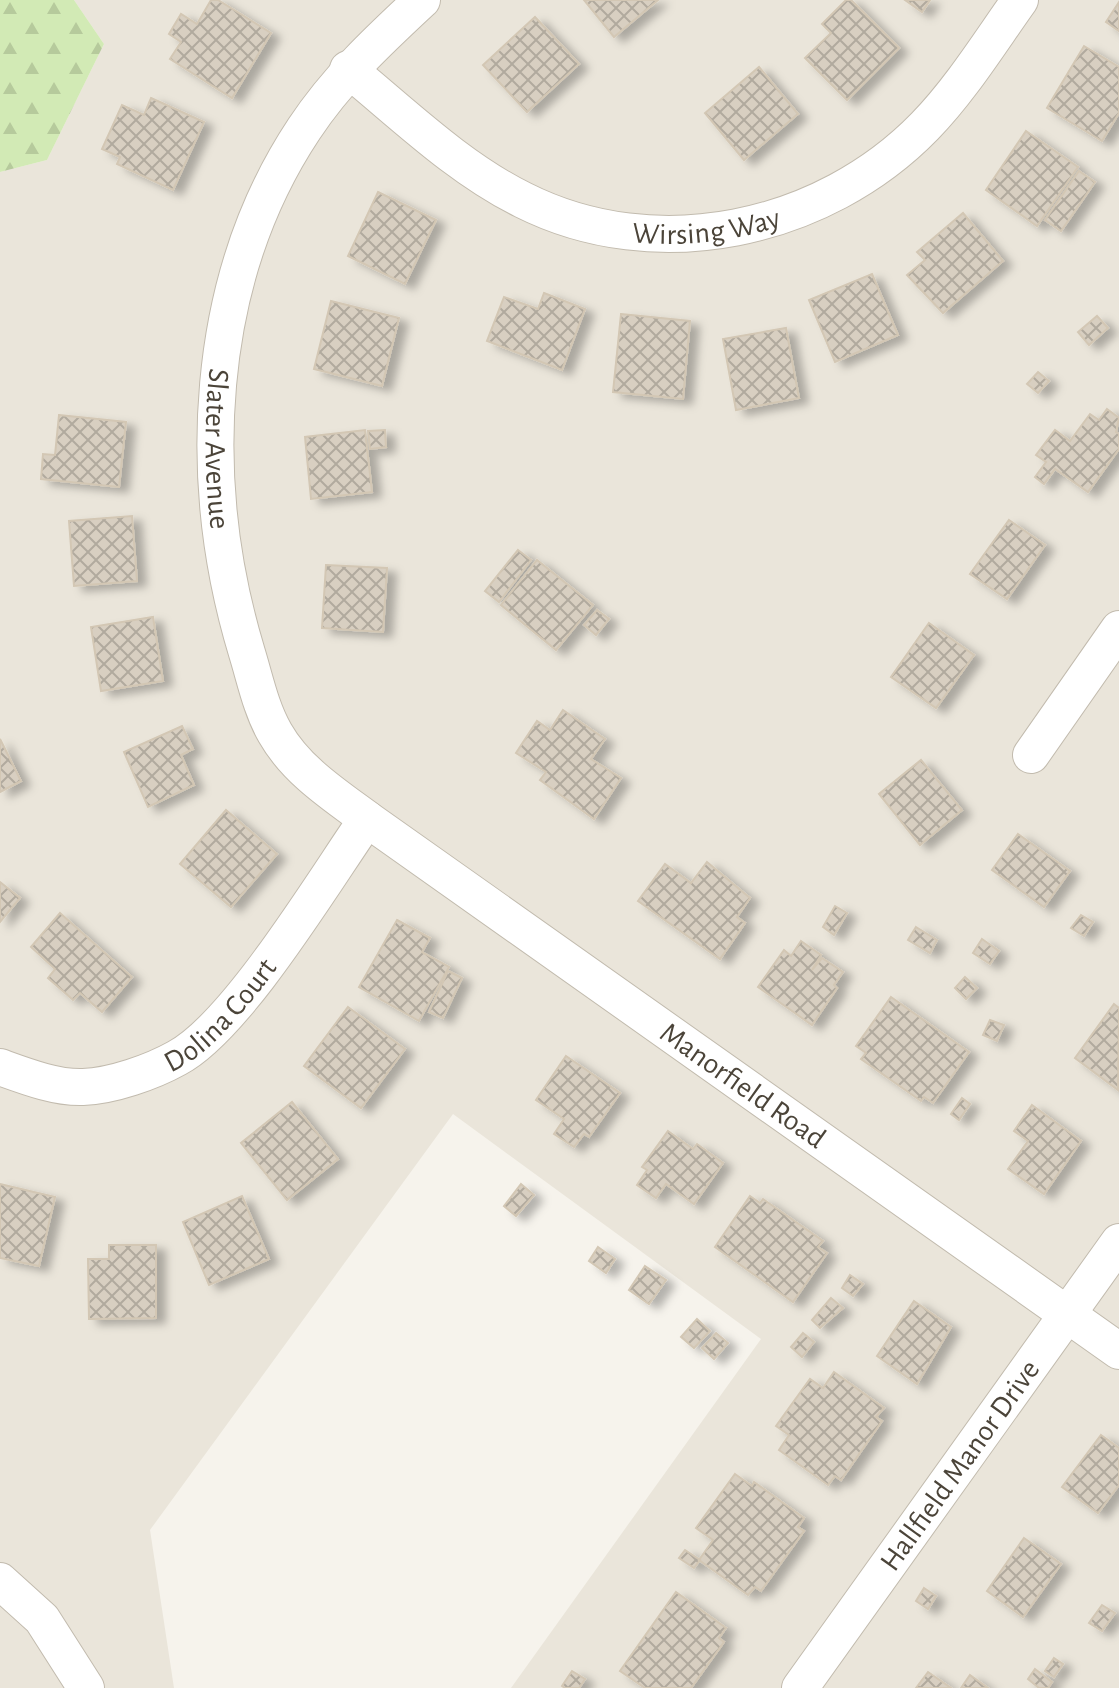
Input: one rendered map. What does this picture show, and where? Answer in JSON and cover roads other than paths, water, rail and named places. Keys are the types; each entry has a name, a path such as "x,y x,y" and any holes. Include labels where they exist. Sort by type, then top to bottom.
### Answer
{"street":[{"name":"Slater Avenue","path":"367,819 301,767 275,733 262,702 235,614 225,548 216,426 225,321 236,273 271,191 303,130 348,69 422,0"},
{"name":"Wirsing Way","path":"348,69 475,171 541,209 629,229 704,233 741,228 805,209 852,184 897,152 953,93 1020,0"},
{"path":"1031,755 1119,629"},
{"name":"Dolina Court","path":"0,1067 35,1080 83,1087 136,1075 179,1058 215,1027 247,988 367,819"},
{"name":"Manorfield Road","path":"367,819 1119,1351"},
{"name":"Hallfield Manor Drive","path":"800,1688 1119,1242"},
{"path":"0,1581 42,1619 86,1688"}]}
